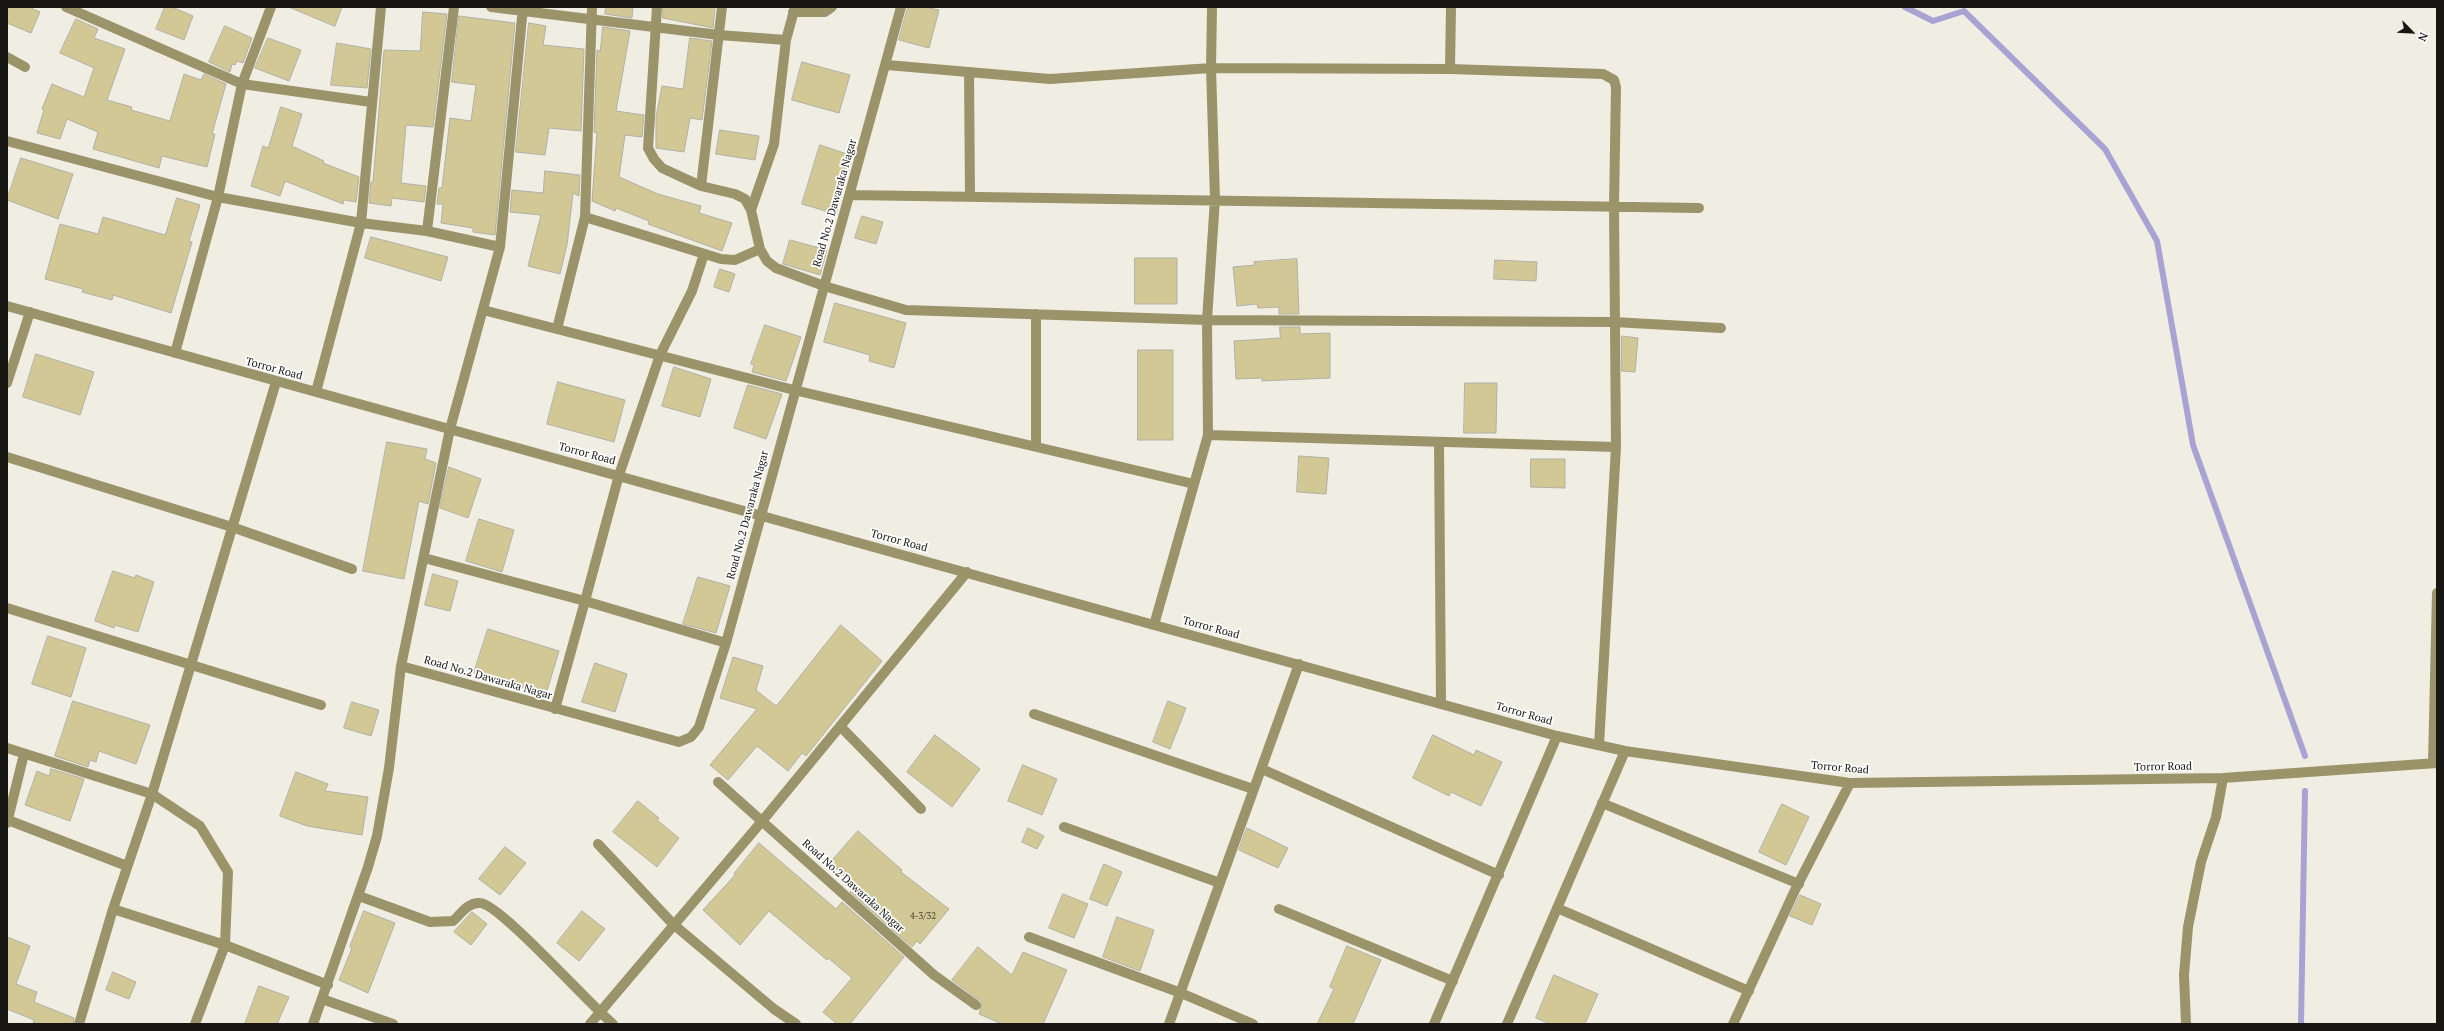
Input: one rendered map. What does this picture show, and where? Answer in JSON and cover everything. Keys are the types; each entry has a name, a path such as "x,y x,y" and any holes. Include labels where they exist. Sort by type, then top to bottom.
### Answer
{"street":[{"path":"66,7 242,84 370,102"},
{"path":"175,353 218,197 242,84 271,7"},
{"path":"316,392 361,223 370,102 381,7"},
{"path":"428,231 454,7"},
{"path":"492,7 523,9 719,35 786,40"},
{"path":"557,329 585,217 592,7"},
{"path":"657,7 654,27 648,148 654,159 662,168 701,186 735,194 745,199 751,210 760,249 767,261 776,268 824,286 906,310 1207,320 1614,322 1721,328"},
{"path":"701,186 722,7"},
{"path":"751,210 774,144 786,40 794,9 824,12 832,7"},
{"name":"Road No.2 Dawaraka Nagar","path":"401,666 679,742 691,737 699,727 726,643 759,515 887,65 901,7"},
{"path":"1154,625 1208,435 1207,320 1215,199 1211,68 1212,7"},
{"path":"1450,69 1451,7"},
{"path":"313,1024 359,896 377,836 389,768 401,666 450,429 500,247 523,9"},
{"path":"7,57 25,67"},
{"path":"887,65 1050,78 1211,68 1450,69 1603,74 1610,76 1614,80 1616,87 1614,206 1616,447 1599,745"},
{"path":"969,72 970,197"},
{"path":"7,141 218,197 361,223 428,231 500,247"},
{"path":"850,195 1215,199 1699,208"},
{"path":"585,217 721,259 735,260 760,249"},
{"path":"555,709 619,475 660,355 692,291 704,254"},
{"name":"Torror Road","path":"7,306 276,382 619,475 1557,736 1625,751 1850,783 2223,778 2435,763"},
{"path":"483,310 794,390 1194,484"},
{"path":"7,383 30,312"},
{"path":"1036,314 1036,446"},
{"path":"79,1024 113,909 152,794 192,664 276,382"},
{"path":"1208,435 1616,447"},
{"path":"1439,442 1441,703"},
{"path":"7,457 232,527 352,569"},
{"path":"424,558 585,601 726,643"},
{"path":"590,1024 598,1012 763,820 967,572"},
{"path":"2435,763 2437,593"},
{"path":"7,608 321,705"},
{"path":"1169,1024 1253,789 1262,769 1298,664"},
{"path":"1034,714 1253,789"},
{"path":"840,726 921,810"},
{"path":"1434,1024 1499,875 1557,736"},
{"path":"7,748 152,794 200,826 228,872 225,945 195,1024"},
{"path":"1506,1024 1625,751"},
{"path":"24,754 8,822 127,866"},
{"path":"1262,769 1499,875"},
{"path":"2186,1024 2184,975 2188,927 2201,862 2216,816 2223,778"},
{"name":"Road No.2 Dawaraka Nagar","path":"718,782 763,820 934,975 976,1005"},
{"path":"1733,1024 1799,884 1850,783"},
{"path":"1602,803 1799,884"},
{"path":"1064,827 1220,883"},
{"path":"598,844 673,924 796,1024"},
{"path":"359,896 430,922 453,921 466,907 479,902 485,904 509,922 598,1012 613,1024"},
{"path":"1557,908 1749,990"},
{"path":"113,909 225,945 328,985"},
{"path":"1279,909 1453,981"},
{"path":"1029,937 1181,993 1253,1024"},
{"path":"322,1000 393,1024"}],"building":[{"path":"7,7 29,7 40,12 31,33 7,23"},
{"path":"165,7 172,7 193,16 184,40 156,29"},
{"path":"289,7 342,7 335,26"},
{"path":"606,7 633,7 632,18 605,14"},
{"path":"663,7 715,7 713,28 663,18"},
{"path":"908,7 925,7 939,10 929,48 899,40"},
{"path":"423,12 447,14 433,127 406,125 401,183 426,186 424,202 392,198 391,206 369,203 371,182 373,182 384,50 420,51"},
{"path":"459,16 515,23 495,235 473,232 473,228 441,223 443,204 437,204 439,188 442,188 450,118 471,121 476,85 452,82"},
{"path":"76,19 98,29 94,38 125,49 107,100 132,107 131,110 170,121 184,74 201,80 204,74 226,84 212,134 215,134 207,167 162,156 159,168 93,149 98,132 67,119 60,139 37,133 44,110 42,109 52,84 84,97 94,68 60,53"},
{"path":"529,23 546,26 543,45 584,49 581,131 549,128 545,155 516,152"},
{"path":"225,26 252,38 243,63 237,61 235,65 232,64 230,72 209,62"},
{"path":"603,27 630,31 616,111 644,115 642,137 625,135 619,177 658,194 701,206 699,213 732,223 722,251 648,224 649,221 616,208 615,211 592,201 597,133 594,132 597,50 600,51"},
{"path":"268,38 301,50 289,81 255,68"},
{"path":"690,38 712,41 702,120 690,118 684,152 656,148 656,117 662,86 683,89"},
{"path":"337,43 371,49 367,88 331,85"},
{"path":"802,62 850,75 839,113 792,100"},
{"path":"281,107 302,114 292,146 324,161 323,163 359,177 356,202 344,200 343,204 285,181 280,196 251,186 263,146 268,148"},
{"path":"720,130 759,136 755,160 716,154"},
{"path":"820,145 853,156 836,214 802,204"},
{"path":"21,158 73,174 58,219 7,200"},
{"path":"545,171 580,175 579,196 573,193 567,245 560,274 528,266 541,215 510,212 512,190 543,193"},
{"path":"177,198 200,205 189,241 192,242 171,313 113,295 112,300 82,292 83,289 45,279 60,224 98,234 103,217 165,235"},
{"path":"862,216 883,222 876,244 855,238"},
{"path":"371,237 448,257 441,281 365,258"},
{"path":"790,240 827,250 820,275 783,264"},
{"path":"1135,258 1177,258 1177,304 1135,304"},
{"path":"1297,259 1299,314 1279,314 1279,307 1258,308 1257,304 1237,306 1233,267 1255,265 1254,262"},
{"path":"1495,260 1537,262 1536,281 1494,279"},
{"path":"720,269 735,274 729,292 714,287"},
{"path":"835,303 906,323 894,368 869,361 870,355 824,342"},
{"path":"765,325 801,337 786,381 752,372 754,365 751,364"},
{"path":"1280,327 1300,327 1300,334 1330,333 1330,378 1262,381 1262,378 1236,379 1234,341 1280,338"},
{"path":"1622,336 1638,338 1635,372 1622,371"},
{"path":"1138,350 1173,350 1173,440 1138,440"},
{"path":"36,354 94,372 80,415 23,397"},
{"path":"674,367 711,379 700,417 662,406"},
{"path":"558,382 625,400 614,442 547,424"},
{"path":"1465,383 1497,383 1496,433 1464,433"},
{"path":"748,385 782,394 766,439 734,428"},
{"path":"387,442 427,449 425,459 436,463 428,504 419,501 404,579 363,571"},
{"path":"1299,456 1329,458 1326,494 1297,492"},
{"path":"1531,459 1565,459 1565,488 1531,487"},
{"path":"449,467 481,479 468,518 440,508"},
{"path":"479,519 514,530 502,572 466,561"},
{"path":"113,571 135,578 136,575 154,582 138,632 115,625 114,628 95,621"},
{"path":"433,574 458,581 450,611 425,605"},
{"path":"698,577 730,586 716,633 683,624"},
{"path":"841,625 882,661 806,756 802,753 788,771 757,746 728,780 710,765 757,709 720,698 733,657 763,666 756,690 776,706"},
{"path":"488,629 559,651 546,694 474,673"},
{"path":"48,636 86,648 71,697 32,684"},
{"path":"595,663 627,674 615,712 582,702"},
{"path":"73,701 150,725 136,764 99,751 96,762 90,760 88,767 55,756"},
{"path":"1168,701 1186,708 1170,749 1153,742"},
{"path":"352,702 379,710 371,736 344,728"},
{"path":"935,735 980,769 952,807 907,772"},
{"path":"1433,735 1474,755 1476,750 1502,762 1481,806 1451,792 1449,796 1413,778"},
{"path":"1023,765 1057,779 1042,815 1008,801"},
{"path":"51,769 84,779 70,821 25,805 37,771 49,776"},
{"path":"296,772 328,784 325,791 368,797 362,835 307,826 280,816"},
{"path":"638,801 659,818 657,820 679,838 657,867 613,832"},
{"path":"1782,804 1809,817 1786,865 1759,852"},
{"path":"1028,828 1044,836 1037,849 1022,842"},
{"path":"1247,828 1288,848 1278,868 1239,850"},
{"path":"858,831 902,870 901,872 949,909 920,944 917,941 912,947 850,892 855,886 830,863"},
{"path":"759,843 836,909 842,902 904,957 850,1024 837,1024 823,1012 852,978 828,958 827,960 769,911 740,945 703,910 735,875 734,874"},
{"path":"505,847 526,863 500,895 479,879"},
{"path":"1104,864 1122,872 1107,906 1090,899"},
{"path":"1063,894 1088,904 1074,938 1049,928"},
{"path":"1800,895 1821,904 1812,925 1790,916"},
{"path":"364,911 395,923 368,993 339,980 352,948 350,947"},
{"path":"582,911 605,929 579,961 557,943"},
{"path":"472,912 487,924 471,945 454,932"},
{"path":"1117,917 1154,930 1140,971 1103,957"},
{"path":"7,937 30,946 16,984 37,992 34,1002 74,1018 73,1024 33,1024 34,1020 7,1009"},
{"path":"1347,946 1381,960 1353,1024 1317,1024 1334,989 1330,987"},
{"path":"978,947 1012,975 1023,952 1067,970 1043,1024 1002,1024 979,1014 982,1002 952,980"},
{"path":"113,972 136,982 129,999 106,990"},
{"path":"1554,975 1598,994 1585,1024 1550,1024 1536,1018"},
{"path":"259,986 289,997 277,1024 245,1024"}],"waterway":[{"path":"1905,7 1933,21 1964,11 2105,149 2157,241 2193,445 2305,756"},
{"path":"2301,1024 2305,791"}]}
